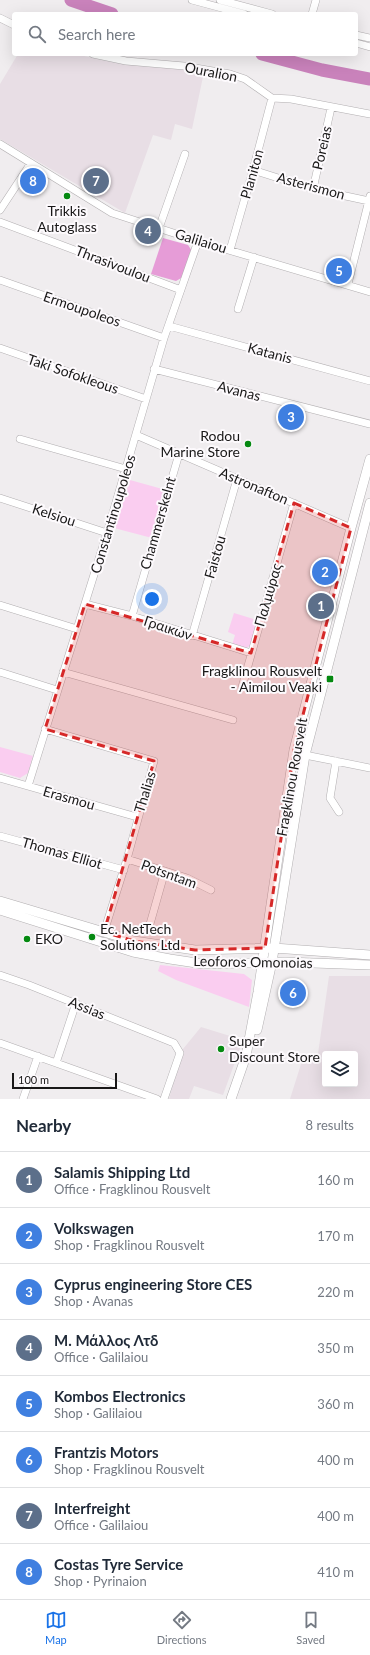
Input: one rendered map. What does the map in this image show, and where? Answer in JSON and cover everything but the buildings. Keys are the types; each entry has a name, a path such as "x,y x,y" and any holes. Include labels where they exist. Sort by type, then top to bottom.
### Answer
{"main road":[{"name":"Fragklinou Rousvelt","path":"237,1099 252,1057 269,948 294,750 350,528 370,459"},
{"name":"Fragklinou Rousvelt","path":"269,948 305,755 370,502"},
{"name":"Leoforos Omonoias","path":"0,901 134,941 195,950 269,948 370,955"},
{"name":"Leoforos Omonoias","path":"0,910 133,952 203,964 244,964 267,962 370,965"},
{"name":"Fragklinou Rousvelt","path":"231,1099 246,1056 267,962"}],"street":[{"path":"192,0 237,12"},
{"path":"220,0 265,12"},
{"path":"313,12 316,0"},
{"path":"0,18 12,24"},
{"path":"358,35 370,38"},
{"path":"358,44 370,47"},
{"name":"Ouralion","path":"102,56 126,61 184,66 230,74 245,78 272,98"},
{"path":"272,98 291,99 331,108 370,114"},
{"name":"Planiton","path":"230,250 272,98"},
{"name":"Poreias","path":"313,189 331,108"},
{"name":"Galilaiou","path":"0,144 112,213 198,241 348,284 370,292"},
{"path":"159,228 185,154"},
{"path":"0,210 31,163"},
{"name":"Asterismon","path":"253,170 313,189 369,199"},
{"path":"348,284 369,199"},
{"name":"Thrasivoulou","path":"0,222 181,290"},
{"name":"Constantinoupoleos","path":"28,786 57,690 78,629 154,370 198,241"},
{"path":"238,310 254,257"},
{"name":"Ermoupoleos","path":"0,280 164,338"},
{"name":"Katanis","path":"169,326 370,381"},
{"name":"Taki Sofokleous","path":"0,348 146,399"},
{"name":"Avanas","path":"154,370 370,424"},
{"name":"Astronafton","path":"136,435 350,528"},
{"path":"20,439 126,469"},
{"name":"Chammerskelnt","path":"132,616 179,454"},
{"name":"Faistou","path":"192,636 237,479"},
{"name":"Kelsiou","path":"0,498 107,532"},
{"name":"Παλμύρας","path":"242,687 294,503"},
{"name":"Γραικών","path":"85,604 132,616 192,636 251,653"},
{"path":"0,605 78,629"},
{"path":"0,672 57,690"},
{"path":"63,672 233,720"},
{"name":"Thalias","path":"45,729 154,761 137,817 124,870 104,932"},
{"path":"305,755 370,768"},
{"path":"336,761 330,798 339,812"},
{"name":"Erasmou","path":"0,778 137,817"},
{"name":"Thomas Elliot","path":"0,836 124,870"},
{"name":"Potsntam","path":"127,859 166,871 211,890"},
{"path":"148,930 166,871"},
{"name":"Assias","path":"0,976 76,1003 174,1043 180,1053 164,1099"},
{"path":"56,1063 76,1003"},
{"path":"0,1043 157,1099"},
{"path":"23,1099 38,1056"}],"highlighted area":[{"path":"294,503 351,528 294,750 265,948 195,950 134,941 104,932 154,761 45,729 85,604 251,653"}],"shaded area":[{"path":"17,56 84,56 116,63 204,72 192,129 175,124 171,140 153,135 125,213 0,139 0,84"},
{"path":"163,238 188,245 192,251 183,277 176,281 151,274"},
{"path":"130,480 166,490 152,538 114,528"},
{"path":"234,613 260,621 255,637 251,645 248,647 242,648 232,645 235,635 228,632"},
{"path":"0,747 33,756 28,773 20,778 0,772"},
{"path":"160,965 244,974 252,980 249,1007 176,980 158,971"},
{"path":"329,976 370,976 370,1099 290,1099 302,1061 317,1061"},
{"path":"201,1027 243,1040 223,1095 194,1086 189,1099 169,1099 183,1049"}],"waterway":[{"path":"71,0 106,12"},
{"path":"270,56 322,70 370,79"}],"place":[{"name":"Costas Tyre Service","path":"33,181"},
{"name":"Interfreight","path":"96,181"},
{"name":"Trikkis Autoglass","path":"67,196"},
{"name":"Μ. Μάλλος Λτδ","path":"148,231"},
{"name":"Kombos Electronics","path":"339,271"},
{"name":"Cyprus engineering Store CES","path":"291,417"},
{"name":"Rodou Marine Store","path":"248,444"},
{"name":"Volkswagen","path":"325,572"},
{"name":"Salamis Shipping Ltd","path":"321,606"},
{"name":"Fragklinou Rousvelt - Aimilou Veaki","path":"330,679"},
{"name":"Ec. NetTech Solutions Ltd","path":"92,937"},
{"name":"EKO","path":"27,939"},
{"name":"Frantzis Motors","path":"293,993"},
{"name":"Super Discount Store","path":"221,1049"}]}
